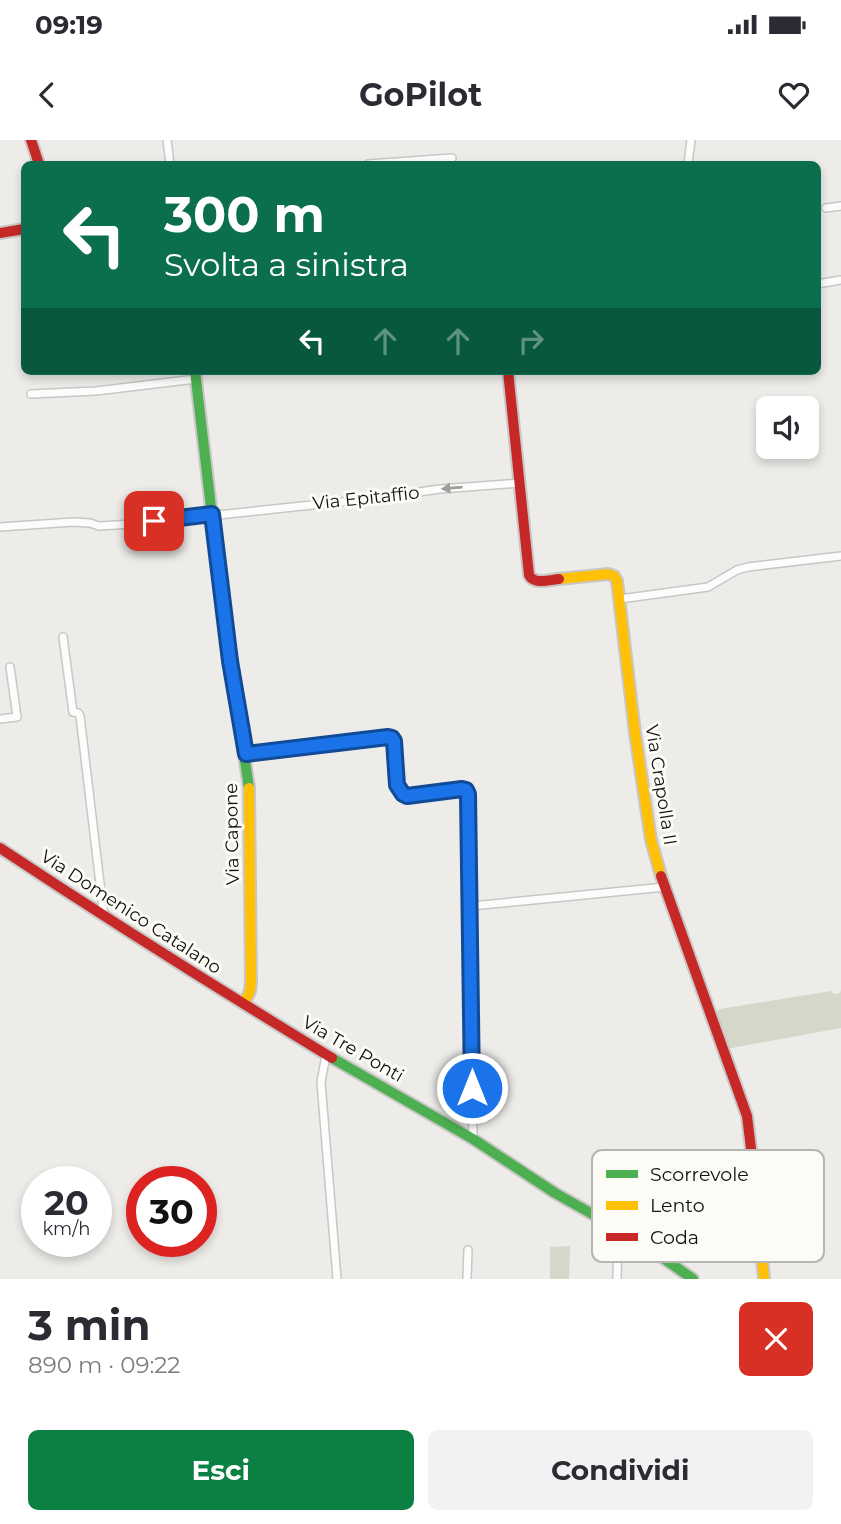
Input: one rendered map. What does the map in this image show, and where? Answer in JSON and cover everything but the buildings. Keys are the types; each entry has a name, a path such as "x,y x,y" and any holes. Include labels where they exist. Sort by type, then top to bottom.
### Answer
{"street":[{"path":"31,140 38,161"},
{"path":"167,140 170,161"},
{"path":"688,161 691,140"},
{"path":"410,161 452,158"},
{"path":"826,208 841,206"},
{"path":"0,233 21,230"},
{"path":"821,283 841,280"},
{"path":"32,394 96,391 196,375"},
{"name":"Via Capone","path":"196,375 230,661 249,781 251,970 250,991 244,1004"},
{"name":"Via Crapolla II","path":"508,375 530,579 535,581 608,574 614,576 617,581 651,840 665,887 747,1116 751,1150"},
{"name":"Via Epitaffio","path":"0,527 73,522 109,526 440,489 520,483"},
{"path":"620,600 708,587 737,570 748,567 841,556"},
{"path":"63,637 73,712 80,716 104,917"},
{"path":"0,719 17,717 10,667"},
{"path":"246,754 388,737 394,741 397,785 403,794 407,796 466,790 471,906 472,1139"},
{"name":"Via Domenico Catalano","path":"0,848 104,917 244,1004"},
{"path":"471,906 665,887"},
{"name":"Via Tre Ponti","path":"244,1004 592,1214"},
{"path":"326,1055 321,1090 337,1279"},
{"path":"467,1279 468,1250"},
{"name":"Via Tre Ponti","path":"669,1262 693,1279"}],"shaded area":[{"path":"841,990 841,1028 726,1049 714,1014 720,1009 831,991 834,994 840,993"},
{"path":"570,1246 569,1279 550,1279 550,1247"}],"traffic: fast":[{"path":"195,375 224,618 249,788"},
{"path":"332,1058 473,1139 592,1214"},
{"path":"669,1262 693,1279"}],"traffic: slow":[{"path":"559,579 608,574 614,576 617,581 635,733 651,840 661,876"},
{"path":"244,1004 251,982 249,788"},
{"path":"762,1262 764,1279"}],"traffic: jam":[{"path":"31,140 38,161"},
{"path":"0,233 21,230"},
{"path":"508,375 529,575 538,581 559,579"},
{"path":"0,848 332,1058"},
{"path":"661,876 747,1116 751,1150"}],"route":[{"path":"154,521 212,514 230,661 246,754 388,737 394,741 397,785 403,794 407,796 466,790 471,906 472,1088"}]}
